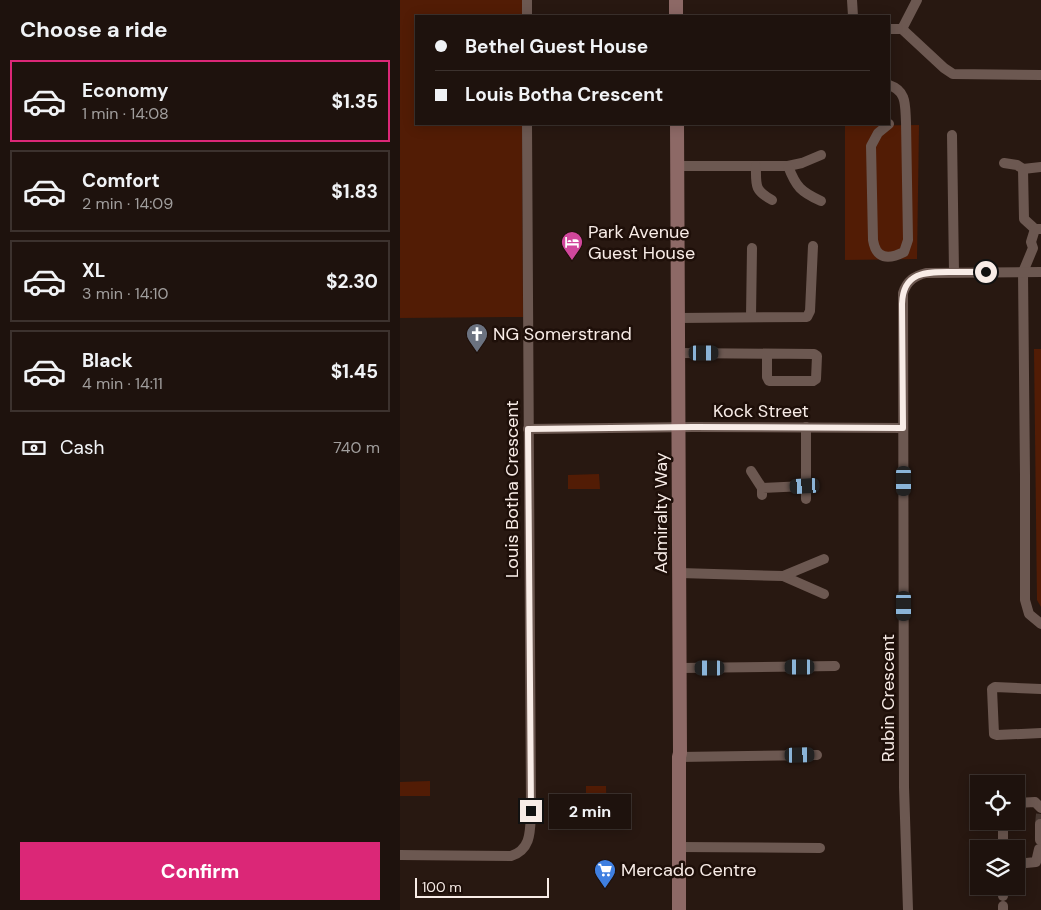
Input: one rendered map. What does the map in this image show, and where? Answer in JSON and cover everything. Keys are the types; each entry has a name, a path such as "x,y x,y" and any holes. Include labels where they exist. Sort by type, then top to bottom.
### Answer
{"main road":[{"path":"676,0 676,15"},
{"name":"Admiralty Way","path":"677,125 681,755 683,847 687,910"},
{"name":"Admiralty Way","path":"679,910 683,847"}],"street":[{"path":"527,0 527,15"},
{"path":"852,0 853,15"},
{"path":"902,29 917,0"},
{"path":"890,29 902,29 953,74 1041,75"},
{"path":"888,125 878,133 872,146 873,240 876,252 879,255 892,257 904,252 908,240 905,112 901,92 890,85"},
{"path":"890,123 905,112"},
{"name":"Louis Botha Crescent","path":"400,855 511,856 520,852 529,839 531,811 527,125"},
{"path":"952,135 954,272 1041,272"},
{"path":"678,166 788,166 802,163 821,155"},
{"path":"1004,163 1017,165 1023,169 1041,166"},
{"path":"756,166 758,189 772,200"},
{"path":"788,166 798,188 821,201"},
{"path":"1023,169 1024,219 1038,229 1031,242 1033,248 1023,272 1025,600 1029,614 1040,623 1041,634"},
{"path":"678,318 805,318 809,316 812,246"},
{"path":"752,248 752,317"},
{"name":"Rubin Crescent","path":"908,910 904,787 902,297 905,286 911,279 926,273 954,272"},
{"path":"678,353 816,354 816,379 769,381 767,377 767,354"},
{"name":"Kock Street","path":"528,429 679,427 903,428"},
{"path":"806,427 806,499"},
{"path":"750,471 762,491 805,486"},
{"path":"783,576 824,559"},
{"path":"680,574 783,576 824,594"},
{"path":"680,668 834,666"},
{"path":"1041,689 995,687 992,689 991,696 994,734 1041,733"},
{"path":"681,755 817,755"},
{"path":"1025,802 1034,802 1041,814 1036,862 1025,863"},
{"path":"683,847 820,848"}],"shaded area":[{"path":"400,0 522,0 522,15 415,15 415,125 522,125 523,317 400,318"},
{"path":"919,125 917,259 845,260 845,126"},
{"path":"1034,349 1041,349 1041,607 1037,600"},
{"path":"599,474 600,489 568,489 568,475"},
{"path":"430,781 430,796 400,796 400,782"},
{"path":"586,786 606,786 607,828 586,828"}],"tunnel":[{"path":"1040,824 1041,814"}],"place":[{"name":"Park Avenue Guest House","path":"572,261"},
{"name":"NG Somerstrand","path":"477,353"},
{"name":"Mercado Centre","path":"605,889"}],"route":[{"path":"531,811 528,429 693,427 903,428 902,293 905,286 914,277 926,273 986,272"}]}
